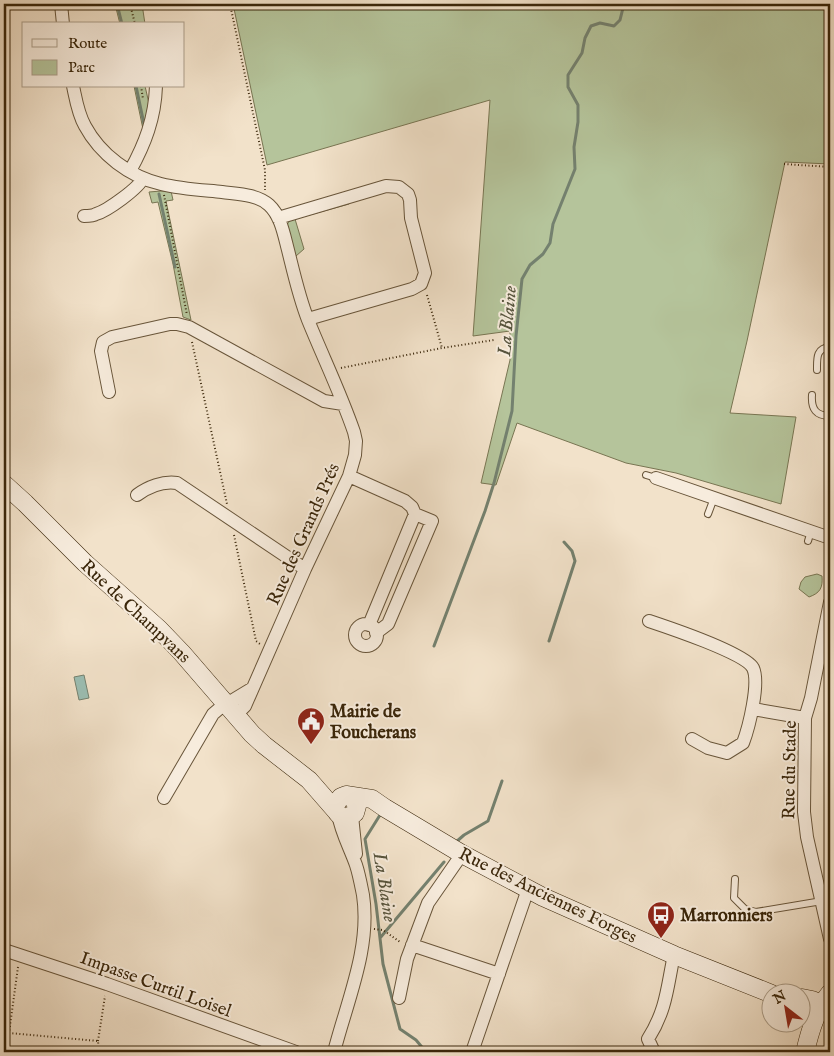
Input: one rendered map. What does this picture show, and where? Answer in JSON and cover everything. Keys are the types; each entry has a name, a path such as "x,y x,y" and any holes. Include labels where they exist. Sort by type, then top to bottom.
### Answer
{"street":[{"path":"61,4 63,22"},
{"path":"72,88 79,114 85,126 116,163 143,178 162,184 241,194 258,199 268,205"},
{"path":"130,171 143,147 154,115 156,88"},
{"path":"84,216 97,214 141,184 143,178"},
{"path":"278,218 386,186 399,187 408,194 410,200 411,218 425,273 421,284 412,289 308,319"},
{"name":"Rue des Grands Prés","path":"236,708 253,688 305,569 349,476 354,464 356,441 308,319 278,218 268,205"},
{"path":"110,392 101,346 103,342 107,338 177,324 189,327 324,401 343,404"},
{"path":"349,476 404,501 412,506 415,514 372,628 388,624 432,521 415,514"},
{"path":"651,476 812,535 830,538"},
{"path":"137,495 146,488 166,483 176,483 305,569"},
{"name":"Rue de Champvans","path":"4,484 85,564 158,628 236,708 252,734 346,808"},
{"name":"Rue du Stade","path":"830,602 812,698 805,718 804,812 807,837 830,939"},
{"path":"649,621 671,628 747,661 753,669 755,675 753,709 743,743 727,753 708,748 692,739"},
{"path":"164,798 213,714 236,708 253,688"},
{"path":"753,709 805,718"},
{"name":"Rue des Anciennes Forges","path":"346,808 364,797 372,799 462,854 528,889 674,955 762,990"},
{"path":"334,1052 361,955 364,931 364,909 356,864 342,831 346,808"},
{"path":"399,998 407,959 428,904 462,854"},
{"path":"472,1052 528,889"},
{"path":"412,945 499,974"},
{"name":"Impasse Curtil Loisel","path":"4,950 107,984 296,1052"},
{"path":"654,1052 648,1039 658,1023 667,996 674,955"},
{"path":"812,1000 828,1004"},
{"path":"815,1052 812,1020 828,1004"},
{"path":"805,1052 809,1034"}],"lane":[{"path":"817,370 817,356 819,352 826,347 830,347"},
{"path":"812,395 815,411 823,416 830,416"},
{"path":"708,514 714,498"},
{"path":"735,879 734,898 745,910 756,912 822,901"}],"path":[{"path":"130,4 134,22"},
{"path":"230,4 265,170 265,190 268,205"},
{"path":"784,164 830,167"},
{"path":"162,184 189,327 256,641 270,651"},
{"path":"421,284 426,292 442,348"},
{"path":"329,370 494,340"},
{"path":"370,931 374,929 383,930 391,935"},
{"path":"20,955 9,1033 98,1041"},
{"path":"99,1052 98,1041 107,984"}],"green space":[{"path":"115,4 142,4 145,22 120,22"},
{"path":"233,4 830,4 830,164 785,162 730,413 796,417 781,504 676,473 626,463 517,423 496,485 481,483 510,360 510,331 473,336 490,100 267,165"},
{"path":"134,88 145,88 150,108 144,134"},
{"path":"171,191 173,200 166,201 191,320 183,317 158,202 152,203 149,192"},
{"path":"349,202 349,204 298,218"},
{"path":"295,219 304,249 296,256 293,255 286,227 289,221"},
{"path":"817,574 822,576 821,587 816,594 809,597 799,589 801,582 805,577"}],"water":[{"path":"84,675 89,698 79,700 74,677"}],"waterway":[{"path":"117,4 122,22"},
{"name":"La Blaine","path":"434,646 485,511 512,411 516,336 522,279 530,265 543,254 550,243 553,224 575,169 574,147 578,122 578,105 568,87 568,75 582,53 585,38 591,26 600,23 614,26 620,20 624,4"},
{"path":"136,88 144,124"},
{"path":"159,194 175,267"},
{"name":"La Blaine","path":"549,641 575,561 572,551 564,542"},
{"name":"La Blaine","path":"456,842 488,821 502,781"},
{"name":"La Blaine","path":"380,815 365,839 376,904 383,964 400,1029 416,1040 426,1052"},
{"name":"La Blaine","path":"380,938 444,862"}],"place":[{"name":"Mairie de Foucherans","path":"311,745"},
{"name":"Marronniers","path":"661,939"}]}
